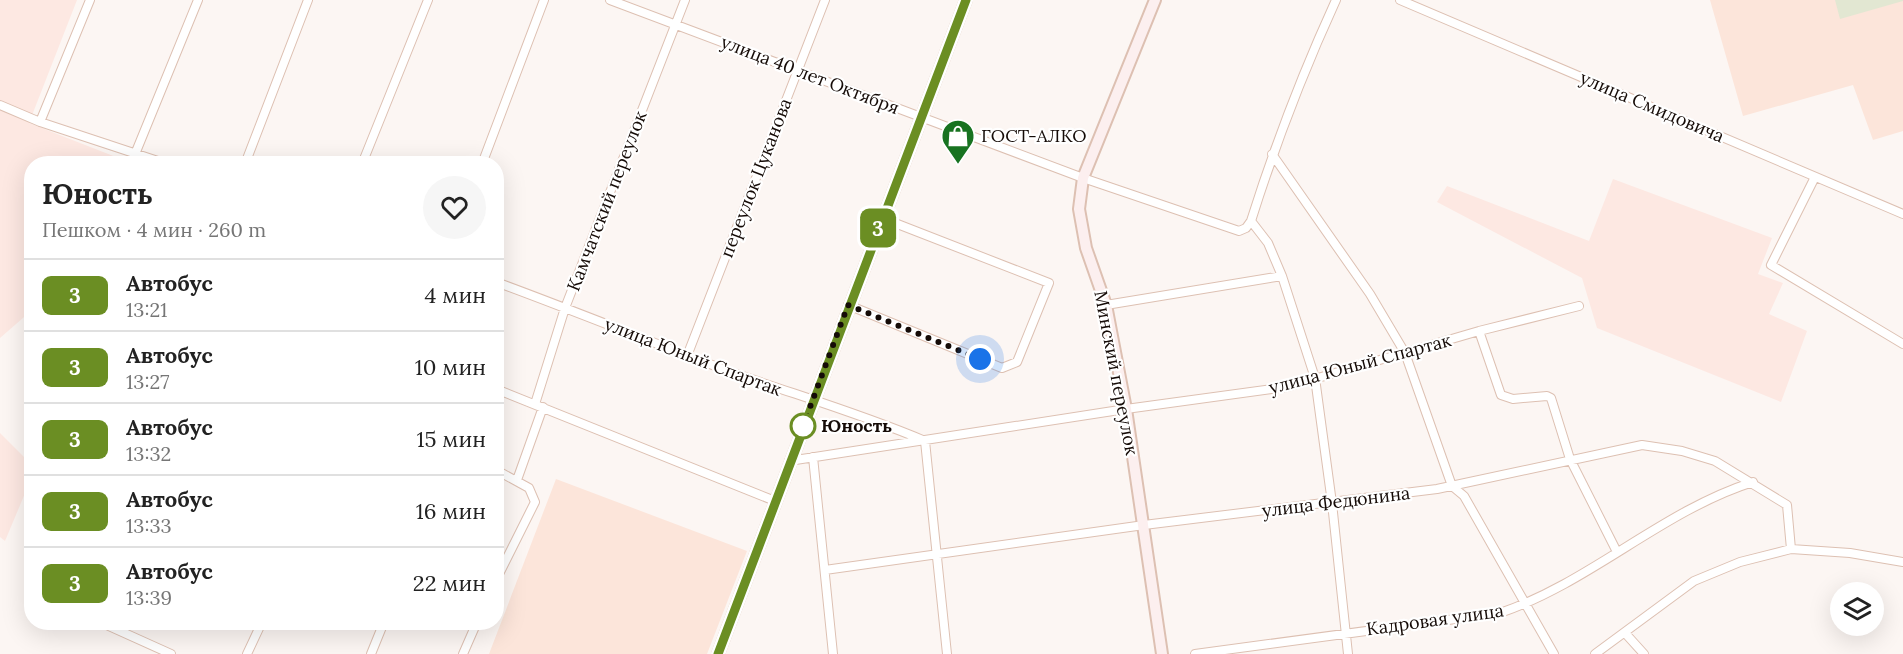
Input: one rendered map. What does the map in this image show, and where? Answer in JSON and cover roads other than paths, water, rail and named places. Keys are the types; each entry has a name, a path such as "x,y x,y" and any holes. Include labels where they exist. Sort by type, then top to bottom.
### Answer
{"main road":[{"path":"718,654 848,305 966,0"},
{"name":"Минский переулок","path":"1155,0 1083,178 1079,208 1086,248 1106,305 1126,409 1162,654"}],"street":[{"path":"40,122 90,0"},
{"path":"134,156 198,0"},
{"path":"248,156 308,0"},
{"path":"365,156 428,0"},
{"path":"485,156 544,0"},
{"name":"улица 40 лет Октября","path":"610,0 1083,178 1239,231 1246,228 1251,221"},
{"name":"Камчатский переулок","path":"517,480 565,308 686,0"},
{"name":"переулок Цуканова","path":"687,356 825,0"},
{"path":"1336,0 1305,68 1272,154 1251,221 1268,243 1282,276 1314,378 1332,502 1348,654"},
{"name":"улица Смидовича","path":"1400,0 1903,214"},
{"path":"0,105 40,122 144,156"},
{"path":"1272,154 1370,294 1405,353 1452,486 1464,496 1554,654"},
{"path":"1815,177 1771,265 1903,344"},
{"path":"848,305 1002,368 1017,362 1049,283 882,218"},
{"path":"1106,305 1282,276"},
{"name":"улица Юный Спартак","path":"504,285 687,356 812,401 875,419 925,441"},
{"name":"улица Юный Спартак","path":"789,461 1126,409 1287,387 1479,331 1580,306"},
{"path":"1479,331 1501,395 1513,399 1547,396 1551,398 1570,459 1617,552"},
{"path":"504,392 775,501"},
{"path":"925,441 947,654"},
{"name":"улица Федюнина","path":"825,570 1144,525 1452,486 1642,445 1715,461 1754,482 1787,505 1791,549"},
{"path":"813,457 833,654"},
{"path":"504,474 530,488 534,495 532,513 504,565"},
{"name":"Кадровая улица","path":"1195,654 1344,632 1500,613 1524,604 1707,500 1754,482"},
{"path":"1595,654 1625,633 1652,609 1694,581 1740,562 1791,549 1850,553 1903,562"},
{"path":"124,630 171,654"},
{"path":"248,654 258,630"},
{"path":"371,654 381,630"},
{"path":"463,654 474,630"},
{"path":"1625,633 1644,654"}],"place":[{"name":"ГОСТ-АЛКО","path":"958,165"},
{"name":"Юность","path":"803,426"}]}
